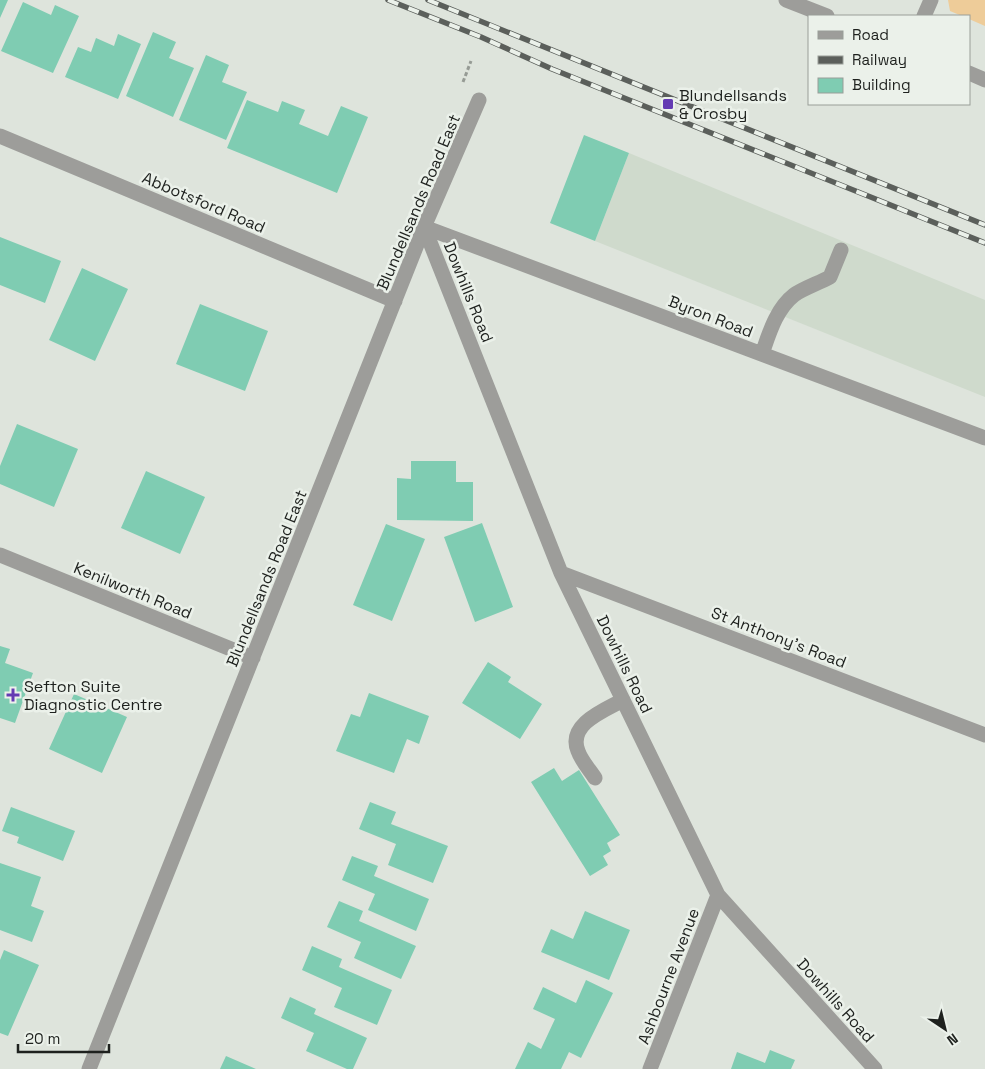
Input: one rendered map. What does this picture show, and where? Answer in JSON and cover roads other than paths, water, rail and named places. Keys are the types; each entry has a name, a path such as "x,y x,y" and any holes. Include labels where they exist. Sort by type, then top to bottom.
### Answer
{"street":[{"path":"786,0 825,15"},
{"path":"924,15 931,0"},
{"path":"970,73 985,80"},
{"name":"Blundellsands Road East","path":"88,1069 424,227 479,100"},
{"name":"Abbotsford Road","path":"0,136 395,301"},
{"name":"Byron Road","path":"424,227 985,438"},
{"name":"Dowhills Road","path":"424,227 560,572 718,895 874,1069"},
{"path":"762,354 772,326 782,307 794,295 830,277 841,250"},
{"name":"Kenilworth Road","path":"0,555 253,658"},
{"name":"St Anthony's Road","path":"560,572 985,735"},
{"path":"595,778 577,750 577,734 586,721 623,700"},
{"name":"Ashbourne Avenue","path":"650,1069 718,895"}],"railway":[{"path":"388,0 481,37 552,69 985,243"},
{"path":"428,0 985,225"}],"place":[{"name":"Blundellsands & Crosby","path":"668,104"},
{"name":"Sefton Suite Diagnostic Centre","path":"13,695"}]}
